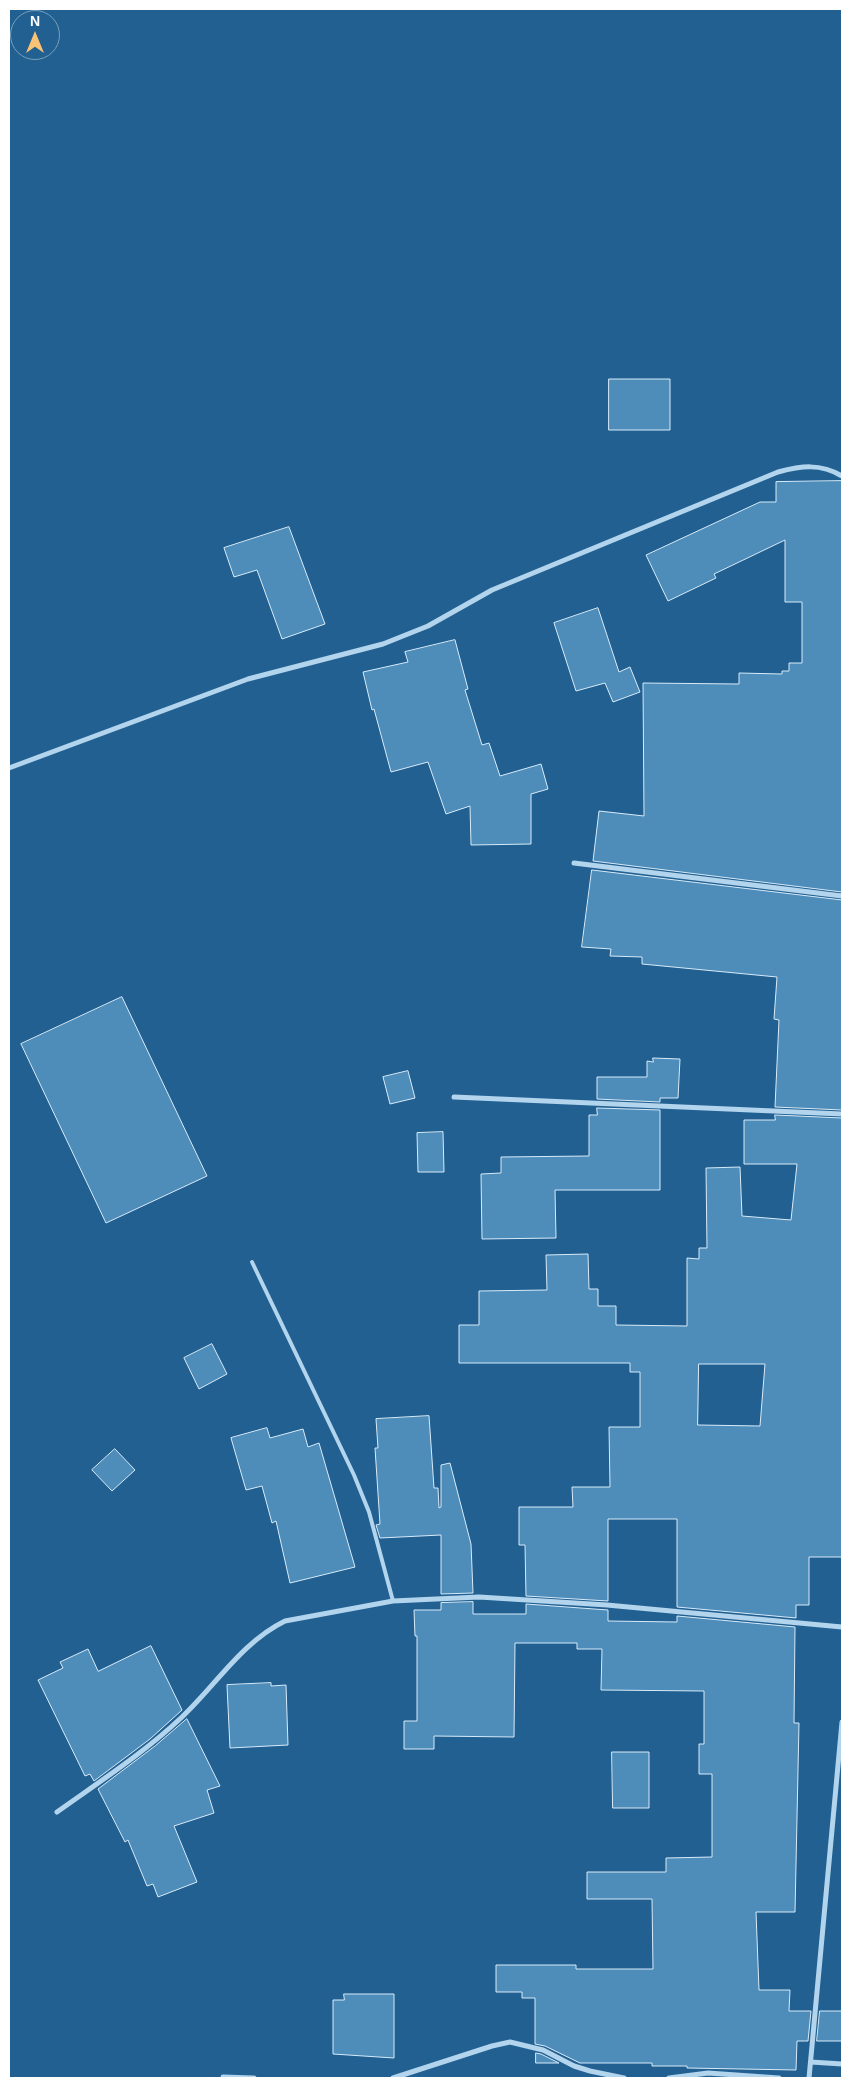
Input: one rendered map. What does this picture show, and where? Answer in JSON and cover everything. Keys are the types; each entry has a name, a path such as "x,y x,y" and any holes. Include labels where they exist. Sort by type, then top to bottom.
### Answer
{"street":[{"path":"9,768 248,679 383,644 428,626 492,590 778,472 812,466 829,468 842,476"},
{"path":"574,863 842,896"},
{"path":"454,1097 842,1114"},
{"path":"57,1812 155,1741 207,1693 256,1639 270,1628 285,1621 393,1601 479,1597 597,1604 842,1627"},
{"path":"809,2078 842,1722"},
{"path":"393,2078 510,2042 543,2050 574,2066 624,2078"},
{"path":"811,2062 842,2064"},
{"path":"669,2078 708,2074 778,2078"},
{"path":"222,2077 254,2078"}],"lane":[{"path":"252,1262 357,1482 371,1520 393,1601"}],"building":[{"path":"609,379 670,379 670,430 609,430"},
{"path":"842,481 842,892 593,861 599,811 644,816 643,683 739,684 739,673 782,674 782,671 789,671 789,663 802,663 802,602 785,602 785,540 714,574 716,578 668,601 646,555 760,502 776,502 776,482"},
{"path":"289,527 325,624 282,639 257,570 234,577 224,548"},
{"path":"598,608 619,672 630,667 640,692 613,702 605,683 576,691 554,623"},
{"path":"455,640 468,689 465,690 482,745 489,743 500,776 541,764 548,789 531,794 531,844 471,845 470,806 446,814 428,762 391,772 374,709 372,710 363,672 408,662 405,652"},
{"path":"592,870 842,900 842,1110 775,1107 779,1020 774,1019 777,977 642,964 642,957 610,956 611,949 582,947"},
{"path":"122,997 207,1176 106,1223 21,1044"},
{"path":"653,1058 680,1059 678,1098 660,1098 660,1102 597,1099 597,1077 647,1077 647,1061 653,1062"},
{"path":"408,1071 415,1098 390,1104 383,1077"},
{"path":"597,1108 660,1110 660,1190 555,1190 556,1238 482,1239 481,1174 501,1173 501,1157 589,1156 589,1115 597,1115"},
{"path":"775,1115 842,1118 842,1557 809,1557 809,1605 796,1605 796,1618 677,1607 677,1519 608,1519 608,1601 526,1596 525,1545 519,1545 519,1507 573,1507 572,1487 610,1487 609,1427 640,1427 640,1372 630,1372 630,1363 459,1363 459,1325 479,1325 479,1291 547,1290 546,1255 588,1254 589,1289 598,1289 598,1306 616,1306 616,1325 687,1326 687,1258 699,1259 699,1248 707,1248 706,1168 740,1167 742,1216 791,1220 797,1164 744,1164 744,1120 775,1120","holes":["699,1364 765,1364 760,1426 698,1425"]},
{"path":"443,1132 444,1172 418,1172 417,1133"},
{"path":"212,1344 227,1374 199,1389 184,1358"},
{"path":"429,1416 434,1488 438,1488 439,1508 441,1507 441,1465 450,1463 471,1544 473,1593 441,1594 441,1535 380,1538 376,1525 380,1524 375,1448 378,1448 376,1419"},
{"path":"267,1428 270,1438 303,1429 308,1447 319,1443 355,1567 290,1583 276,1521 272,1523 262,1486 246,1490 231,1438"},
{"path":"115,1449 135,1470 112,1491 92,1470"},
{"path":"473,1602 473,1614 526,1614 526,1604 608,1610 608,1621 677,1622 677,1616 795,1627 794,1723 799,1723 795,1912 756,1912 759,1990 790,1990 789,2011 811,2011 808,2041 797,2041 796,2070 687,2068 687,2066 652,2066 652,2063 580,2063 545,2046 535,2044 535,1998 522,1998 522,1992 496,1992 496,1965 576,1965 576,1969 653,1969 652,1899 587,1899 587,1872 666,1872 666,1858 712,1857 712,1774 699,1774 699,1744 704,1744 704,1691 601,1690 602,1649 577,1649 577,1643 515,1643 514,1737 434,1736 434,1749 404,1749 404,1721 417,1721 417,1636 415,1636 414,1610 441,1610 441,1603"},
{"path":"151,1646 182,1710 150,1739 94,1781 90,1774 85,1776 38,1680 63,1668 60,1662 88,1649 98,1671"},
{"path":"271,1683 271,1686 286,1685 288,1745 230,1748 227,1685"},
{"path":"187,1719 220,1786 207,1790 214,1813 174,1826 197,1882 158,1897 153,1884 147,1886 128,1840 125,1842 98,1789"},
{"path":"612,1752 649,1752 649,1808 613,1808"},
{"path":"344,1994 394,1994 394,2058 333,2054 333,2000 344,2000"},
{"path":"820,2011 842,2011 842,2041 817,2041"},
{"path":"536,2053 541,2054 559,2063 536,2063"}]}
